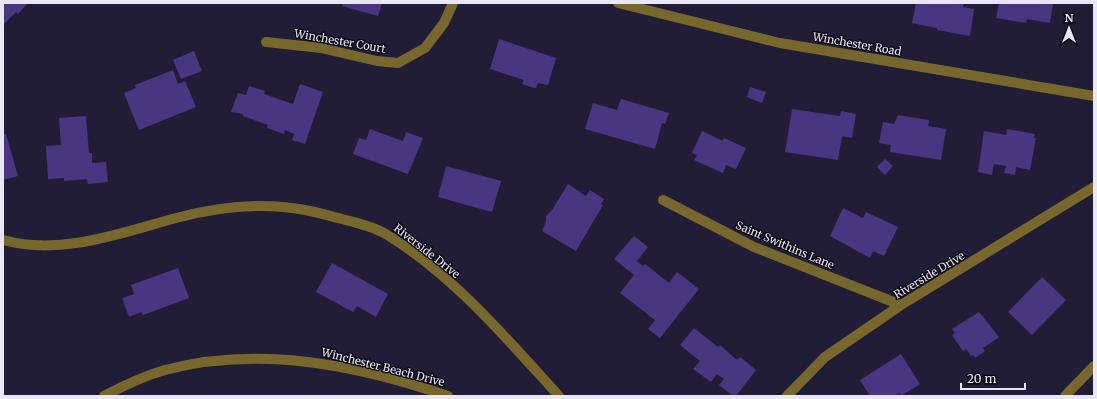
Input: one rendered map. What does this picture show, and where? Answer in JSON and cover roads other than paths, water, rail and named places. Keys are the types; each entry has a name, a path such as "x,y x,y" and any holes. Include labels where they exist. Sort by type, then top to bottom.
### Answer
{"street":[{"name":"Winchester Court","path":"266,42 321,48 377,61 398,63 425,48 444,23 452,3"},
{"name":"Winchester Road","path":"618,3 780,43 1094,96"},
{"name":"Riverside Drive","path":"787,396 825,357 900,305 1094,187"},
{"name":"Saint Swithins Lane","path":"663,200 754,247 900,305"},
{"name":"Riverside Drive","path":"3,240 35,246 65,245 94,241 199,212 229,207 260,207 304,210 353,222 388,234 448,281 512,343 559,396"},
{"name":"Winchester Beach Drive","path":"104,396 130,383 163,370 195,363 272,358 322,363 374,375 448,396"},
{"path":"1065,396 1094,366"}]}
